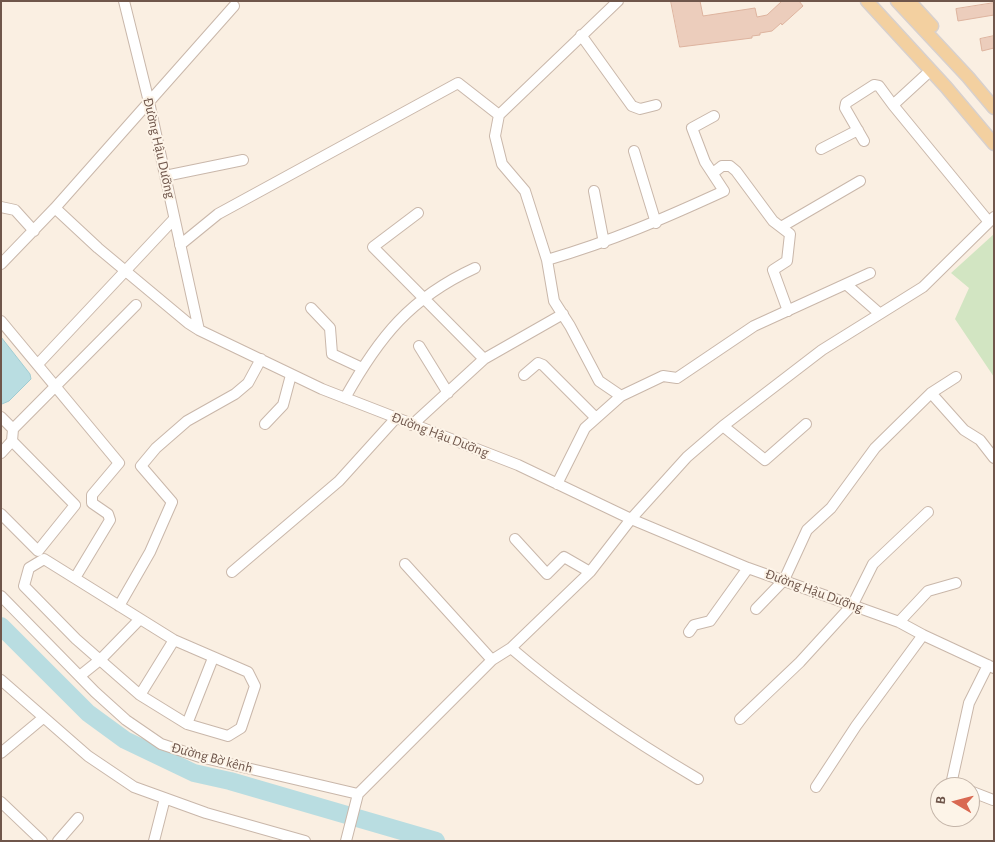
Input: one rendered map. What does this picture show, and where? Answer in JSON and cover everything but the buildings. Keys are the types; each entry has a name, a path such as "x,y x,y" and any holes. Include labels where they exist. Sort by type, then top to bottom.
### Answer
{"main road":[{"path":"867,1 994,144"},
{"path":"897,1 968,77 994,108"},
{"path":"910,1 994,95"}],"street":[{"name":"Đường Hậu Dưỡng","path":"124,1 149,102 199,330 262,359 291,375 345,398 518,465 631,519 748,568 899,622 922,635 991,666"},
{"path":"618,1 499,115 495,136 502,164 525,191 547,260 554,302 563,314 599,381 621,396"},
{"path":"1,264 55,208 234,6"},
{"path":"581,35 632,106 640,109 656,106"},
{"path":"893,104 930,71"},
{"path":"180,245 218,214 458,84 499,115"},
{"path":"346,841 358,794 492,660 511,648 590,572 631,519 687,457 723,426 822,350 923,287 991,220 879,86 874,85 848,101 845,108 864,141"},
{"path":"547,260 604,243 724,191 705,162 692,128 714,116"},
{"path":"821,149 858,130"},
{"path":"634,151 656,222"},
{"path":"165,176 243,160"},
{"path":"713,173 722,166 730,166 736,171 773,221 790,234 787,261 773,270 788,312"},
{"path":"781,228 860,181"},
{"path":"594,191 604,243"},
{"path":"1,207 15,210 34,231"},
{"path":"55,208 124,270 199,330"},
{"path":"418,212 373,247 484,359"},
{"path":"38,364 174,218"},
{"path":"345,398 362,368 390,328 424,298 451,279 475,268"},
{"path":"557,484 585,428 621,396 663,376 677,378 754,326 870,273"},
{"path":"847,285 879,314"},
{"path":"1,453 12,441 13,429 57,387 136,305"},
{"path":"311,308 330,328 332,354 362,368"},
{"path":"412,425 484,359 563,314"},
{"path":"1,321 119,463 92,495 92,503 108,514 110,520 75,578"},
{"path":"419,346 448,392"},
{"path":"119,606 150,552 172,502 141,466 156,448 187,421 235,394 248,383 262,359"},
{"path":"524,375 538,364 544,365 596,418"},
{"path":"266,424 283,405 291,375"},
{"path":"756,609 784,580 807,530 832,508 875,448 931,393 956,378"},
{"path":"931,393 964,430 980,440 994,458"},
{"path":"1,417 13,429"},
{"path":"232,572 339,481 396,418"},
{"path":"723,426 765,460 806,424"},
{"path":"1,514 38,551 75,504 12,441"},
{"path":"740,719 800,662 853,604 873,564 928,512"},
{"path":"515,539 547,574 564,557 590,572"},
{"path":"44,559 75,578 139,620 174,640 248,672 255,686 241,728 228,736 187,724 140,695 76,639 24,586 28,568 44,559"},
{"path":"405,564 492,660"},
{"path":"688,632 694,625 710,621 748,568"},
{"path":"899,622 928,591 956,583"},
{"name":"Đường Bờ kênh","path":"1,596 126,720 161,744 200,757 358,794"},
{"path":"81,675 101,659 139,620"},
{"path":"816,787 856,726 922,635"},
{"path":"140,695 174,640"},
{"path":"511,648 578,702 642,746 698,779"},
{"path":"187,724 213,658"},
{"path":"953,777 969,703 991,666"},
{"path":"1,680 88,756 134,787 267,836 305,841"},
{"path":"1,753 43,718"},
{"path":"980,795 993,800"},
{"path":"154,841 165,798"},
{"path":"1,802 42,841"},
{"path":"58,841 78,818"}],"green space":[{"path":"994,234 994,377 955,319 969,288 951,273"}],"water":[{"path":"1,337 30,374 31,379 9,401 2,404"}],"waterway":[{"path":"1,626 88,713 125,740 194,773 230,781 436,841"}]}
